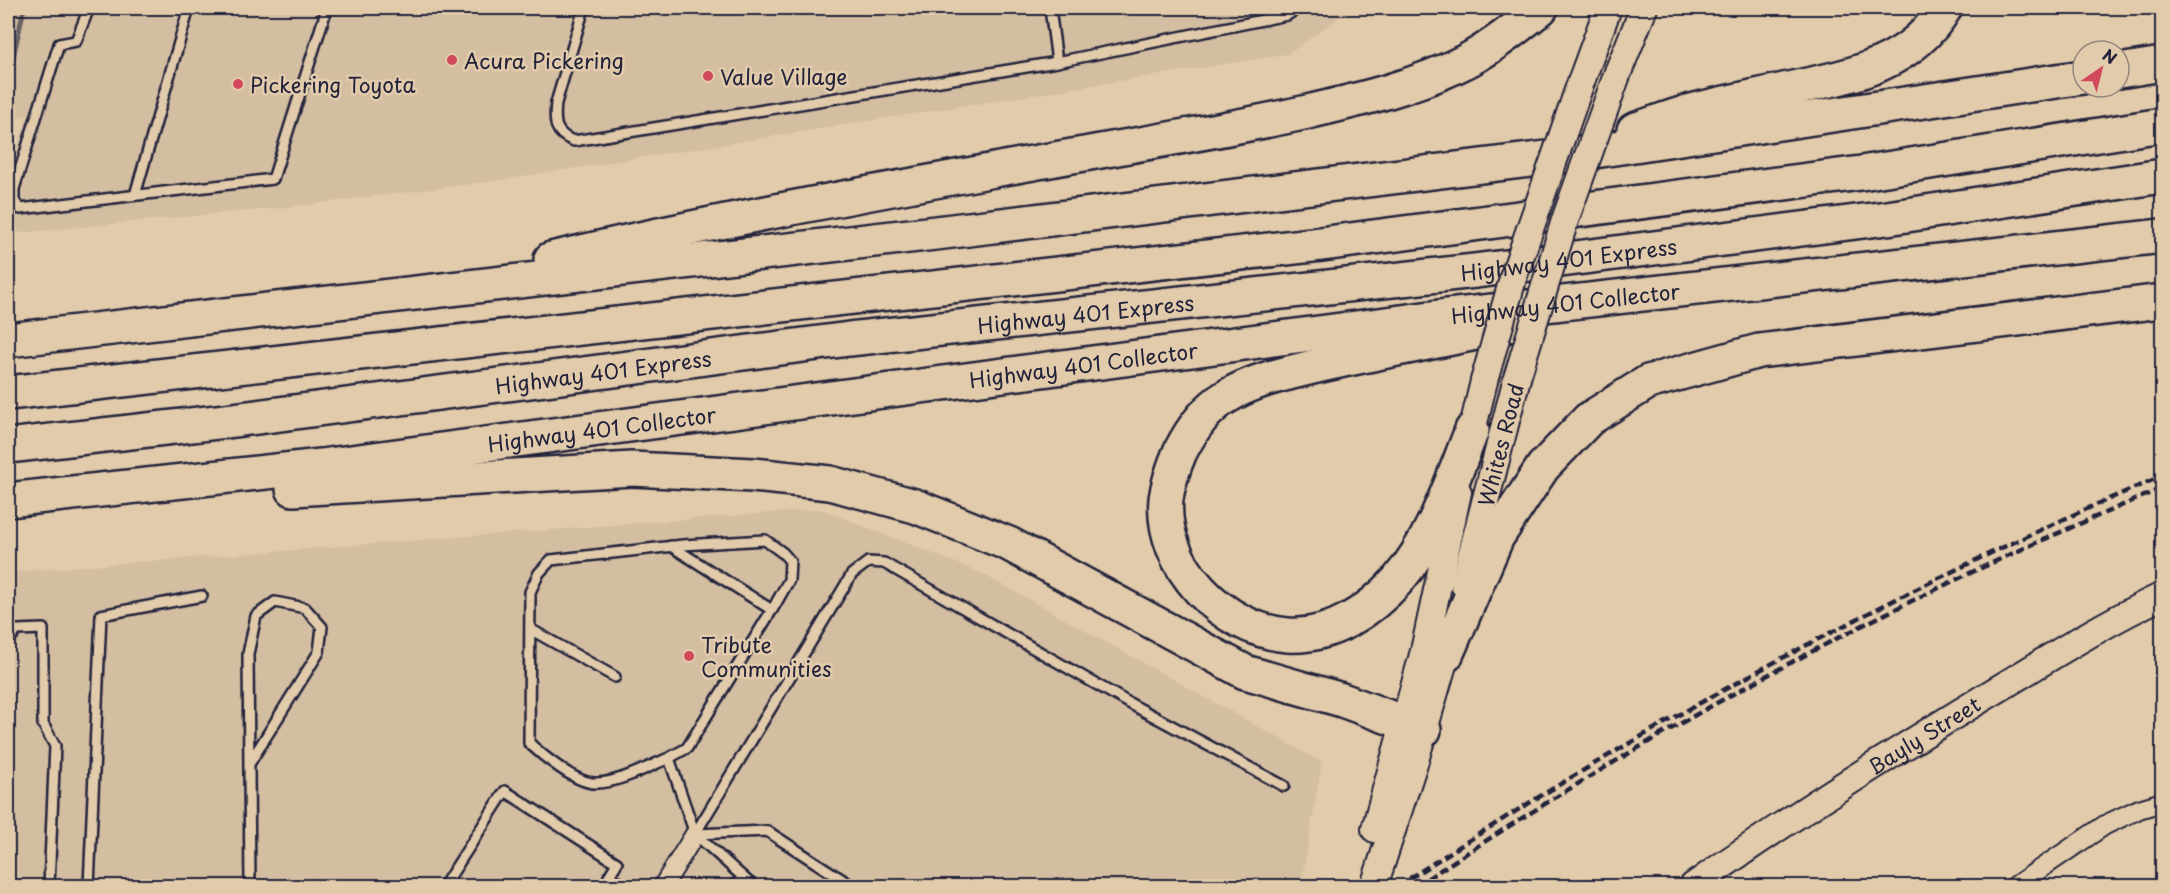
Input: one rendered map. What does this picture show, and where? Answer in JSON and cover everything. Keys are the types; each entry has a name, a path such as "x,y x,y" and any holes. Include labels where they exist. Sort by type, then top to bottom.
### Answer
{"highway":[{"path":"402,294 636,238 1265,121 1360,100 1439,73 1470,58 1512,31 1541,8"},
{"path":"1555,157 1696,109 1847,77 1873,68 1898,56 1918,40 1937,22 1945,8"},
{"path":"2131,69 2163,64"},
{"path":"8,340 944,232 1555,157 2071,79"},
{"name":"Highway 401 Express","path":"8,393 1322,244 1861,173 2163,125"},
{"name":"Highway 401 Express","path":"8,446 226,421 849,339 1475,271 1887,218 2163,176"},
{"path":"1887,218 2163,194"},
{"name":"Highway 401 Collector","path":"8,500 321,466 1446,316 2163,236"},
{"path":"1472,430 1438,514 1410,564 1383,595 1368,608 1344,623 1317,631 1289,635 1247,624 1214,604 1190,579 1172,542 1166,500 1177,460 1188,436 1204,415 1225,397 1278,375 1548,317 1597,298"},
{"path":"1446,655 1497,537 1543,467 1589,419 1648,382 1759,351 2163,302"},
{"path":"48,496 321,489 632,469 753,475 830,483 915,506 1009,544 1245,672 1342,700 1415,726"}],"main road":[{"name":"Whites Road","path":"1415,726 1424,651 1484,381 1514,275 1608,8"},
{"name":"Whites Road","path":"1374,886 1386,822 1415,726 1446,655 1517,378 1565,220 1618,72 1644,8"},
{"name":"Bayly Street","path":"1693,886 1761,838 1926,733 2085,637 2163,596"},
{"name":"Whites Road","path":"1358,886 1386,822"}],"street":[{"path":"2015,886 2105,825 2139,809 2163,802"},
{"path":"663,886 695,834"}],"lane":[{"path":"89,8 76,40 59,44 15,189 14,201 20,208 273,179 327,8"},
{"path":"135,195 189,8"},
{"path":"584,8 554,117 558,131 564,138 574,141 1057,62 1287,15 1299,8"},
{"path":"1050,8 1057,62"},
{"path":"765,540 790,561 789,580 687,748 669,758 612,780 595,784 576,778 529,743 530,592 539,573 551,560 671,546 765,540"},
{"path":"671,546 772,610"},
{"path":"695,834 852,574 868,562 884,563 1129,703 1284,786"},
{"path":"89,886 101,615 202,596"},
{"path":"249,764 319,652 322,627 305,608 275,602 256,616 248,654 250,886"},
{"path":"8,641 17,630 42,628 43,724 55,746 49,886"},
{"path":"530,629 615,677"},
{"path":"669,758 695,834 753,886"},
{"path":"444,886 505,791 617,863 603,886"},
{"path":"695,834 767,831 852,886"},
{"path":"609,876 625,886"},
{"path":"734,886 743,878"}],"shaded area":[{"path":"8,8 1352,8 1288,54 494,181 290,207 19,233 8,201 8,176 28,115 8,120"},
{"path":"821,509 979,572 1322,762 1301,886 8,886 8,572"}],"waterway":[{"path":"8,80 24,8"}],"railway":[{"path":"1398,886 1582,771 1771,664 1964,566 2162,476"},
{"path":"1416,886 1616,761 1753,683 1964,576 2162,488"}],"place":[{"name":"Acura Pickering","path":"452,60"},
{"name":"Value Village","path":"708,76"},
{"name":"Pickering Toyota","path":"238,84"},
{"name":"Tribute Communities","path":"689,656"}]}
